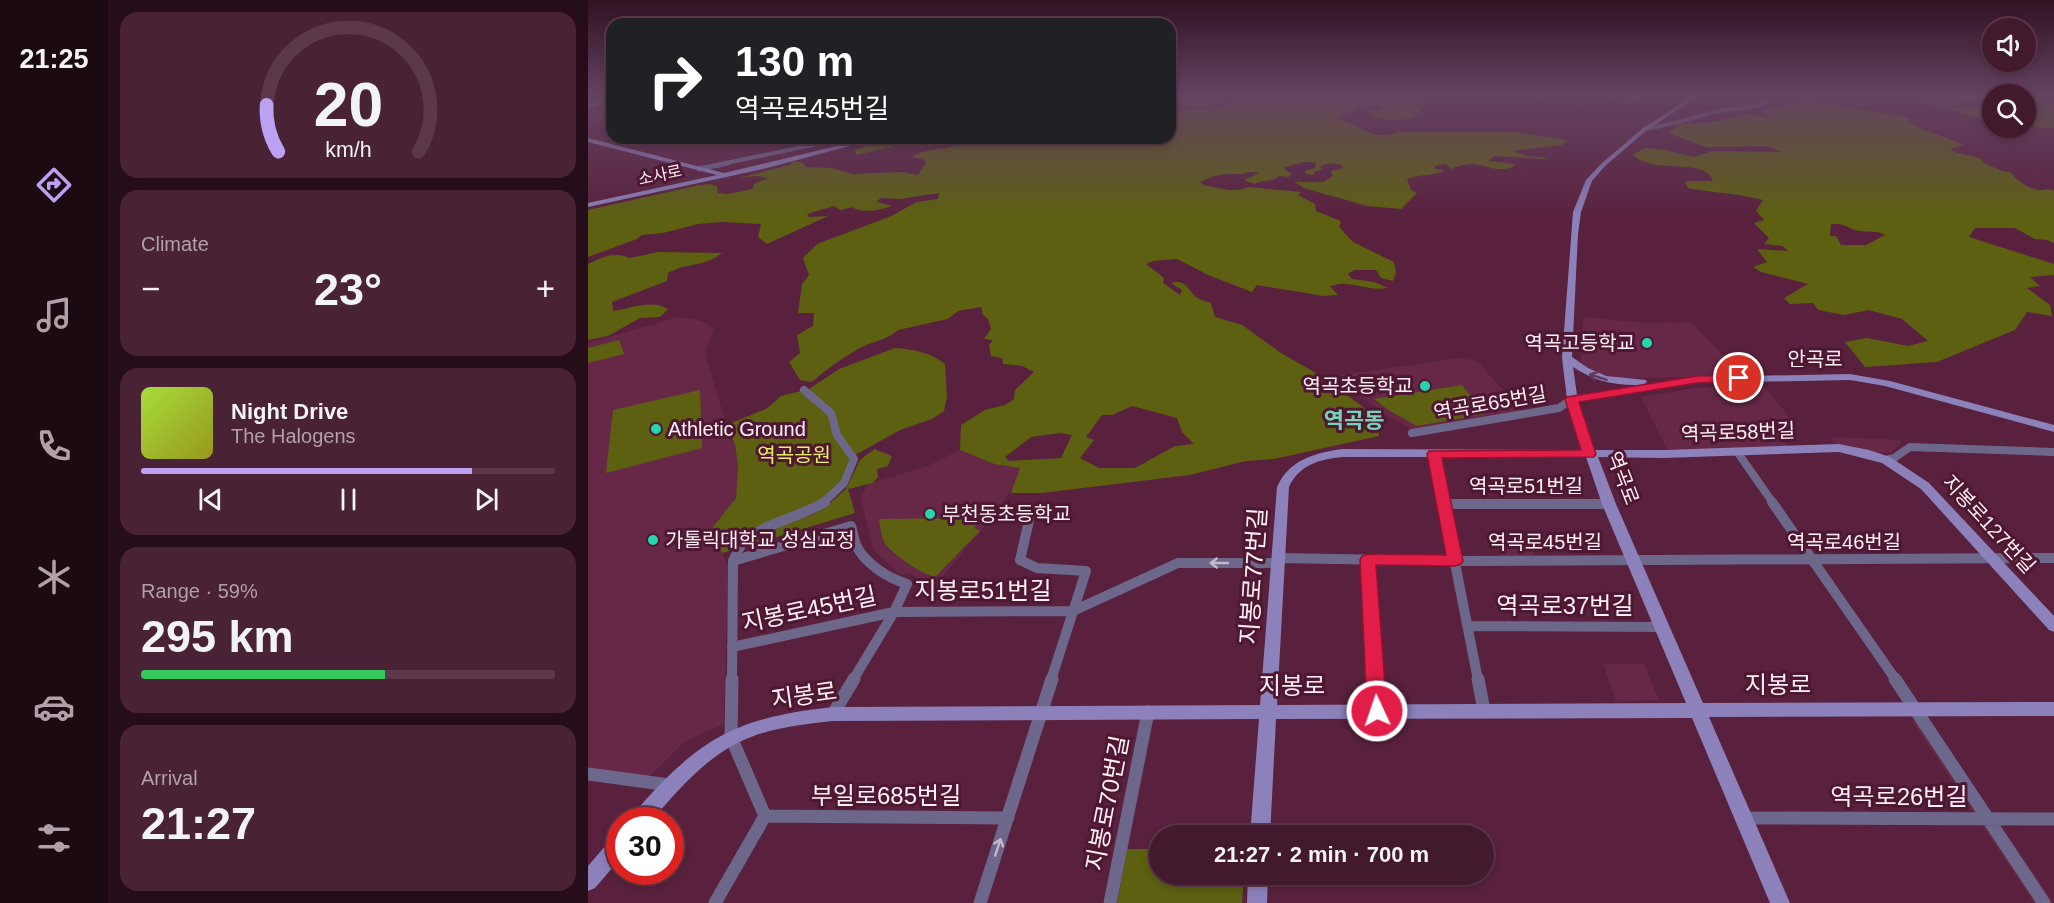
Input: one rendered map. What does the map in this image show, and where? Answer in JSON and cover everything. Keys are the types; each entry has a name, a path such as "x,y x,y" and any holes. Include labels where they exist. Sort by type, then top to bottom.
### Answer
{"street":[{"name":"역곡로","path":"1637,136 1589,180 1577,212 1567,358 1572,399 1589,454 1609,504 1780,903"},
{"path":"590,142 606,139"},
{"path":"590,142 725,175"},
{"path":"699,169 818,144"},
{"name":"소사로","path":"588,205 852,144"},
{"path":"1567,358 1588,374 1611,381 1697,380"},
{"name":"안곡로","path":"1572,399 1697,380 1823,376 1860,378 1887,383 2054,429"},
{"path":"733,561 738,548 754,535 810,513 825,504 842,488 848,478 854,459 837,435 831,413 804,390"},
{"name":"역곡로65번길","path":"1412,433 1559,408 1572,399"},
{"path":"1886,460 1894,458 1910,447 2054,452"},
{"name":"역곡로58번길","path":"1312,459 1342,453 1738,453 1839,448 1886,460"},
{"path":"1738,453 1911,702 1913,709 2044,903"},
{"path":"1434,454 1484,710"},
{"name":"지봉로77번길","path":"1261,825 1277,561 1285,480 1298,466 1312,459"},
{"name":"지봉로127번길","path":"1886,460 1925,486 2054,626"},
{"name":"역곡로51번길","path":"1442,504 1609,504"},
{"path":"980,903 1043,712 1086,571 1036,568 1020,560 1032,508"},
{"name":"지봉로51번길","path":"733,561 851,526 856,545 867,559 884,572 907,584 894,612 833,714"},
{"name":"역곡로46번길","path":"1633,561 2054,558"},
{"path":"1368,560 1377,711"},
{"name":"역곡로45번길","path":"1073,611 1178,563 1368,560 1633,561"},
{"name":"지봉로45번길","path":"731,737 733,561"},
{"name":"지봉로51번길","path":"894,612 1073,611"},
{"name":"지봉로45번길","path":"732,647 894,612"},
{"name":"역곡로37번길","path":"1468,626 1662,627"},
{"name":"지봉로","path":"651,807 669,785 704,753 731,737 785,720 833,714 2054,709"},
{"name":"지봉로70번길","path":"1110,903 1148,712"},
{"path":"715,903 765,816 731,737"},
{"path":"588,774 669,785"},
{"name":"부일로685번길","path":"765,816 1008,818"},
{"name":"역곡로26번길","path":"1744,818 2054,819"},
{"path":"588,881 606,860"},
{"path":"1257,903 1258,885"}],"shaded area":[{"name":"가톨릭대학교 성심교정","path":"679,317 702,321 714,329 705,353 728,429 735,444 738,466 736,498 713,527 728,567 724,724 684,742 649,777 588,767 588,343"},
{"name":"역곡고등학교","path":"1583,317 1646,323 1691,322 1742,375 1615,379 1591,372 1581,363"},
{"name":"역곡초등학교","path":"1460,358 1477,361 1522,412 1414,430 1386,415 1360,396 1341,375"},
{"path":"1763,385 1796,425 1774,427 1788,446 1667,449 1641,397 1695,388"},
{"path":"1831,437 1899,440 1902,443 1890,453 1875,454 1856,447 1836,444"},
{"name":"부천동초등학교","path":"960,450 993,464 1020,468 1016,484 981,531 938,582 919,580 910,573 901,575 874,551 860,497 869,484 928,466"},
{"path":"1494,532 1528,532 1535,556 1500,556"},
{"path":"1603,664 1644,664 1659,700 1616,701"},
{"path":"1912,721 1929,721 2054,903 2034,903"}],"green space":[{"path":"1176,136 1542,136 1567,140 1562,145 1512,151 1527,156 1550,158 1495,156 1488,161 1515,164 1513,167 1498,169 1472,164 1451,169 1446,164 1435,166 1434,168 1445,171 1407,179 1411,190 1417,193 1401,209 1367,206 1304,188 1295,182 1323,182 1333,176 1331,171 1343,168 1342,165 1331,163 1320,166 1322,169 1314,172 1314,175 1306,174 1305,171 1315,168 1316,163 1296,164 1284,168 1291,174 1289,177 1279,176 1273,180 1255,184 1244,180 1259,173 1252,172 1217,175 1200,182 1203,185 1231,190 1248,187 1301,192 1298,195 1315,204 1316,211 1341,221 1339,227 1353,242 1394,262 1396,273 1393,281 1381,278 1376,270 1354,270 1348,274 1352,279 1374,282 1388,288 1338,284 1330,286 1338,295 1324,296 1257,285 1252,292 1208,275 1177,259 1153,261 1146,264 1164,278 1163,283 1180,295 1182,290 1171,283 1180,282 1196,297 1211,303 1215,317 1242,325 1281,353 1323,377 1379,419 1379,436 1274,459 1246,461 1190,475 1042,493 1011,493 1020,468 994,464 960,450 961,425 985,410 1005,405 1014,399 1015,390 1034,372 1022,366 1003,364 1002,358 991,356 989,345 993,340 984,339 991,329 981,307 958,311 948,319 898,330 850,354 812,382 800,380 789,362 800,353 797,335 813,326 814,313 798,313 802,284 809,275 803,258 817,244 889,217 917,202 938,199 939,193 900,199 880,198 877,202 892,206 877,210 866,211 852,207 841,210 834,206 807,214 809,217 828,216 767,244 758,237 761,224 722,222 698,224 663,233 642,235 637,239 588,257 588,210 710,184 717,186 718,193 728,194 752,189 754,184 768,178 756,176 739,178 789,165 794,161 803,163 806,167 831,168 853,174 901,172 918,175 926,162 924,159 912,157 927,151 962,144 1176,144","holes":["1132,406 1177,418 1182,432 1194,444 1175,446 1135,468 1099,468 1080,458 1094,440 1086,437 1102,415 1112,415","1060,433 1072,435 1061,458 1009,461 1005,457 1031,437"]},
{"path":"1677,136 1941,136 1964,145 1950,149 1979,158 1983,160 1982,162 2010,172 2031,188 2054,191 2054,243 2035,239 2015,228 1975,228 1969,237 2054,264 2054,275 2030,277 2040,286 2027,288 2050,305 2052,316 2027,312 2015,330 1937,362 1865,367 1845,342 1867,338 1908,346 1928,341 1902,319 1869,310 1844,315 1818,310 1813,303 1790,304 1784,298 1808,284 1761,272 1753,267 1767,262 1757,249 1788,251 1782,246 1764,244 1769,238 1754,223 1764,220 1756,211 1763,200 1688,188 1685,181 1713,181 1700,169 1654,164 1633,155 1644,148 1694,157 1712,151 1781,152 1768,146 1706,147","holes":["1831,224 1844,225 1864,232 1885,235 1866,245 1841,245 1836,236 1830,236"]},
{"path":"874,144 905,144 856,155 855,150"},
{"path":"658,252 722,253 708,261 668,273 667,281 612,302 613,311 648,304 668,309 660,317 640,318 608,336 588,340 588,264 609,256 619,255 630,258"},
{"path":"619,340 624,354 588,363 588,348"},
{"name":"역곡공원","path":"895,348 922,352 945,364 947,397 944,411 932,419 900,430 850,458 848,473 832,494 737,545 733,550 722,553 713,527 736,498 738,466 735,444 726,425 766,409 781,396 809,389 839,369"},
{"path":"1462,385 1485,414 1417,426 1374,399"},
{"name":"Athletic Ground","path":"700,390 702,448 606,473 613,410"},
{"path":"876,448 892,456 888,466 877,469 878,477 873,483 848,489 855,513 744,547 754,538 781,525 814,514 827,506 846,489 860,460"},
{"path":"983,518 974,528 980,531 935,577 907,563 888,547 883,539 879,519"},
{"path":"1127,849 1149,849 1149,885 1243,885 1242,903 1117,903"}],"place":[{"name":"역곡고등학교","path":"1647,343"},
{"name":"역곡초등학교","path":"1425,386"},
{"name":"Athletic Ground","path":"656,429"},
{"name":"부천동초등학교","path":"930,514"},
{"name":"가톨릭대학교 성심교정","path":"653,540"}],"district":[{"name":"역곡동","path":"1354,420"}],"route":[{"path":"1377,711 1368,560 1455,561 1434,454 1589,454 1572,399 1697,380 1739,378"}]}
